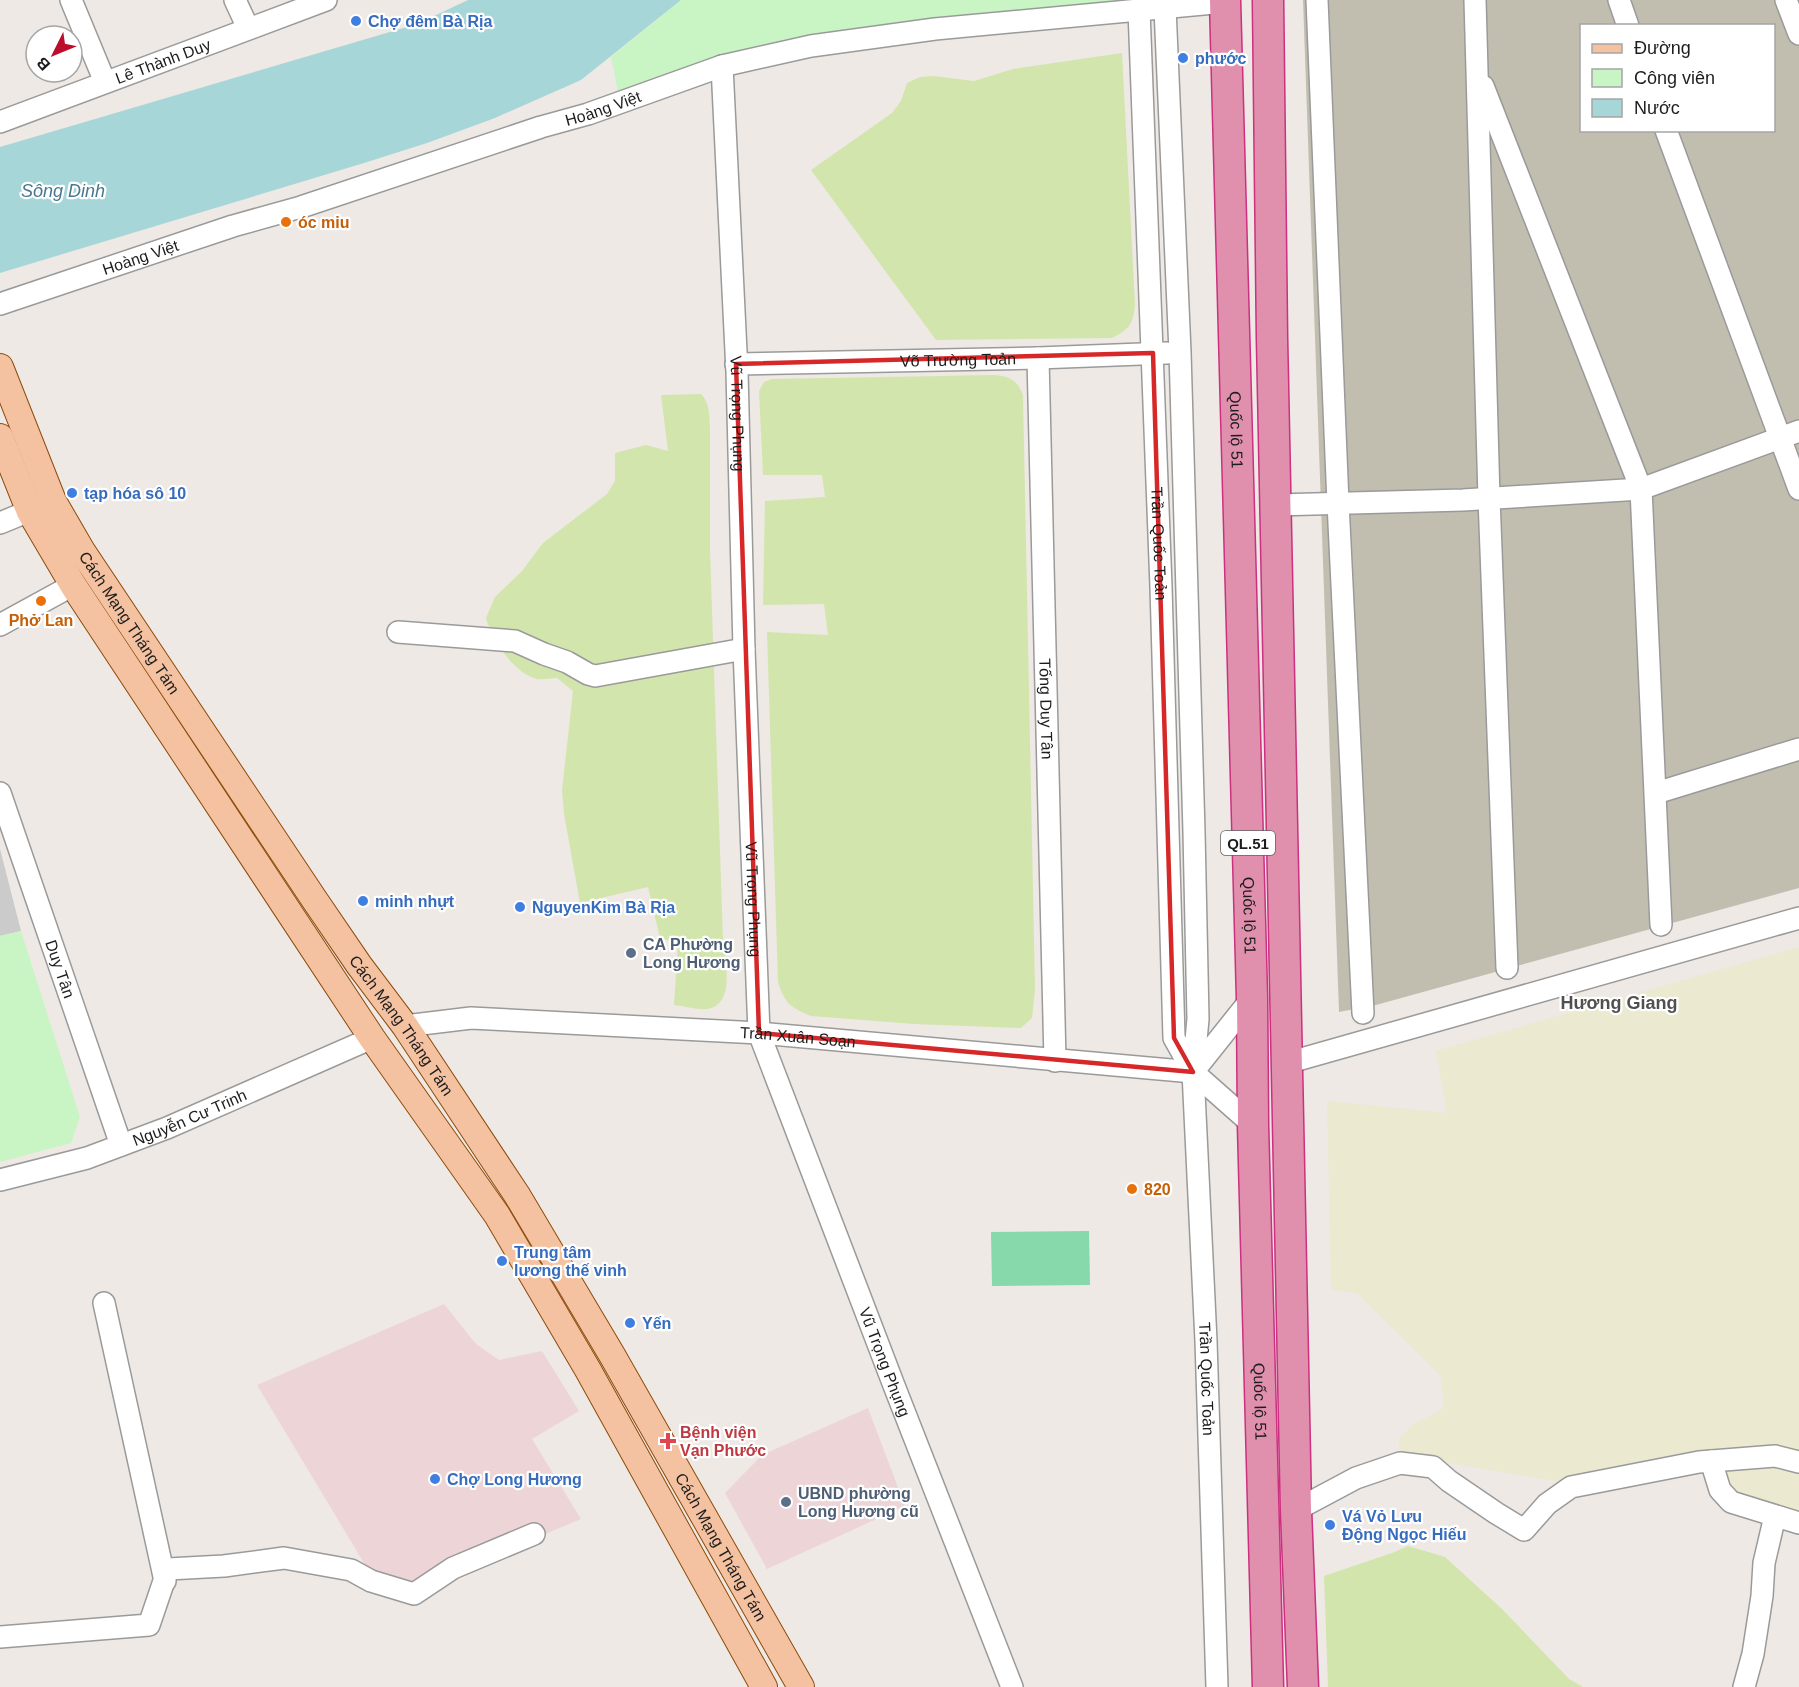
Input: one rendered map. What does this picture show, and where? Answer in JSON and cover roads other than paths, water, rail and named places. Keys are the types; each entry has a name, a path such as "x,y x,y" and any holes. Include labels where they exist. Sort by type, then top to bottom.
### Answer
{"highway":[{"name":"Quốc lộ 51","path":"1268,0 1296,1510 1303,1687"},
{"name":"Quốc lộ 51","path":"1225,1 1268,1687"}],"main road":[{"name":"Cách Mạng Tháng Tám","path":"0,367 41,506 73,585 372,1038 497,1215 588,1370 764,1687"},
{"name":"Cách Mạng Tháng Tám","path":"0,437 41,506 82,551 358,965 405,1026 527,1212 612,1354 801,1687"},
{"path":"372,1038 405,1026"}],"street":[{"path":"71,0 105,82"},
{"path":"236,0 248,28"},
{"name":"Lê Thành Duy","path":"0,122 326,0"},
{"path":"1317,0 1338,503 1363,1013"},
{"path":"1475,0 1489,498 1507,968"},
{"path":"1618,0 1627,24"},
{"path":"1786,0 1799,34"},
{"name":"Hoàng Việt","path":"0,304 233,226 301,207 541,127 588,114 722,66 811,46 935,29 1225,1"},
{"name":"Trần Quốc Toản","path":"1165,8 1180,352 1194,832 1198,1018 1193,1072 1206,1341 1217,1687"},
{"name":"Trần Quốc Toản","path":"1139,10 1161,587 1174,1038 1193,1072"},
{"name":"Vũ Trọng Phụng","path":"722,66 736,364 759,1033 1012,1687"},
{"path":"1477,72 1641,489 1661,925"},
{"path":"1667,132 1789,435 1799,489"},
{"name":"Võ Trường Toản","path":"736,364 1038,358 1180,352"},
{"name":"Tống Duy Tân","path":"1038,358 1055,1061"},
{"path":"1276,505 1489,498 1641,489 1789,435"},
{"path":"0,524 41,506"},
{"path":"1161,587 1187,584"},
{"path":"0,625 73,585"},
{"path":"398,633 515,641 595,676 744,649"},
{"path":"1656,793 1799,749"},
{"name":"Duy Tân","path":"0,793 121,1146"},
{"path":"1169,834 1194,832"},
{"path":"1287,1063 1799,918"},
{"path":"1252,998 1193,1072 1253,1125"},
{"name":"Trần Xuân Soạn","path":"405,1026 471,1018 759,1033 1193,1072"},
{"name":"Nguyễn Cư Trinh","path":"0,1180 87,1158 121,1146 372,1038"},
{"path":"104,1303 165,1581"},
{"path":"1296,1510 1356,1478 1400,1463 1434,1467 1449,1481 1496,1514 1524,1530 1547,1504 1571,1487 1699,1462 1775,1456 1799,1462"},
{"path":"1711,1461 1720,1490 1731,1502 1799,1523"},
{"path":"1744,1687 1754,1654 1764,1563 1775,1516"},
{"path":"0,1637 149,1625 168,1569 224,1566 284,1558 351,1570 371,1581 414,1594 453,1568 534,1534"}],"water":[{"name":"Sông Dinh","path":"468,0 681,0 581,80 495,118 364,163 0,273 0,147 417,24"}],"place":[{"name":"Chợ đêm Bà Rịa","path":"356,21"},
{"name":"phước","path":"1183,58"},
{"name":"óc miu","path":"286,222"},
{"name":"tạp hóa sô 10","path":"72,493"},
{"name":"Phở Lan","path":"41,601"},
{"name":"minh nhựt","path":"363,901"},
{"name":"NguyenKim Bà Rịa","path":"520,907"},
{"name":"CA Phường Long Hương","path":"631,953"},
{"name":"820","path":"1132,1189"},
{"name":"Trung tâm lương thế vinh","path":"502,1261"},
{"name":"Yến","path":"630,1323"},
{"name":"Bệnh viện Vạn Phước","path":"668,1441"},
{"name":"Chợ Long Hương","path":"435,1479"},
{"name":"UBND phường Long Hương cũ","path":"786,1502"},
{"name":"Vá Vỏ Lưu Động Ngọc Hiếu","path":"1330,1525"}],"district":[{"name":"Hương Giang","path":"1619,1003"}]}
